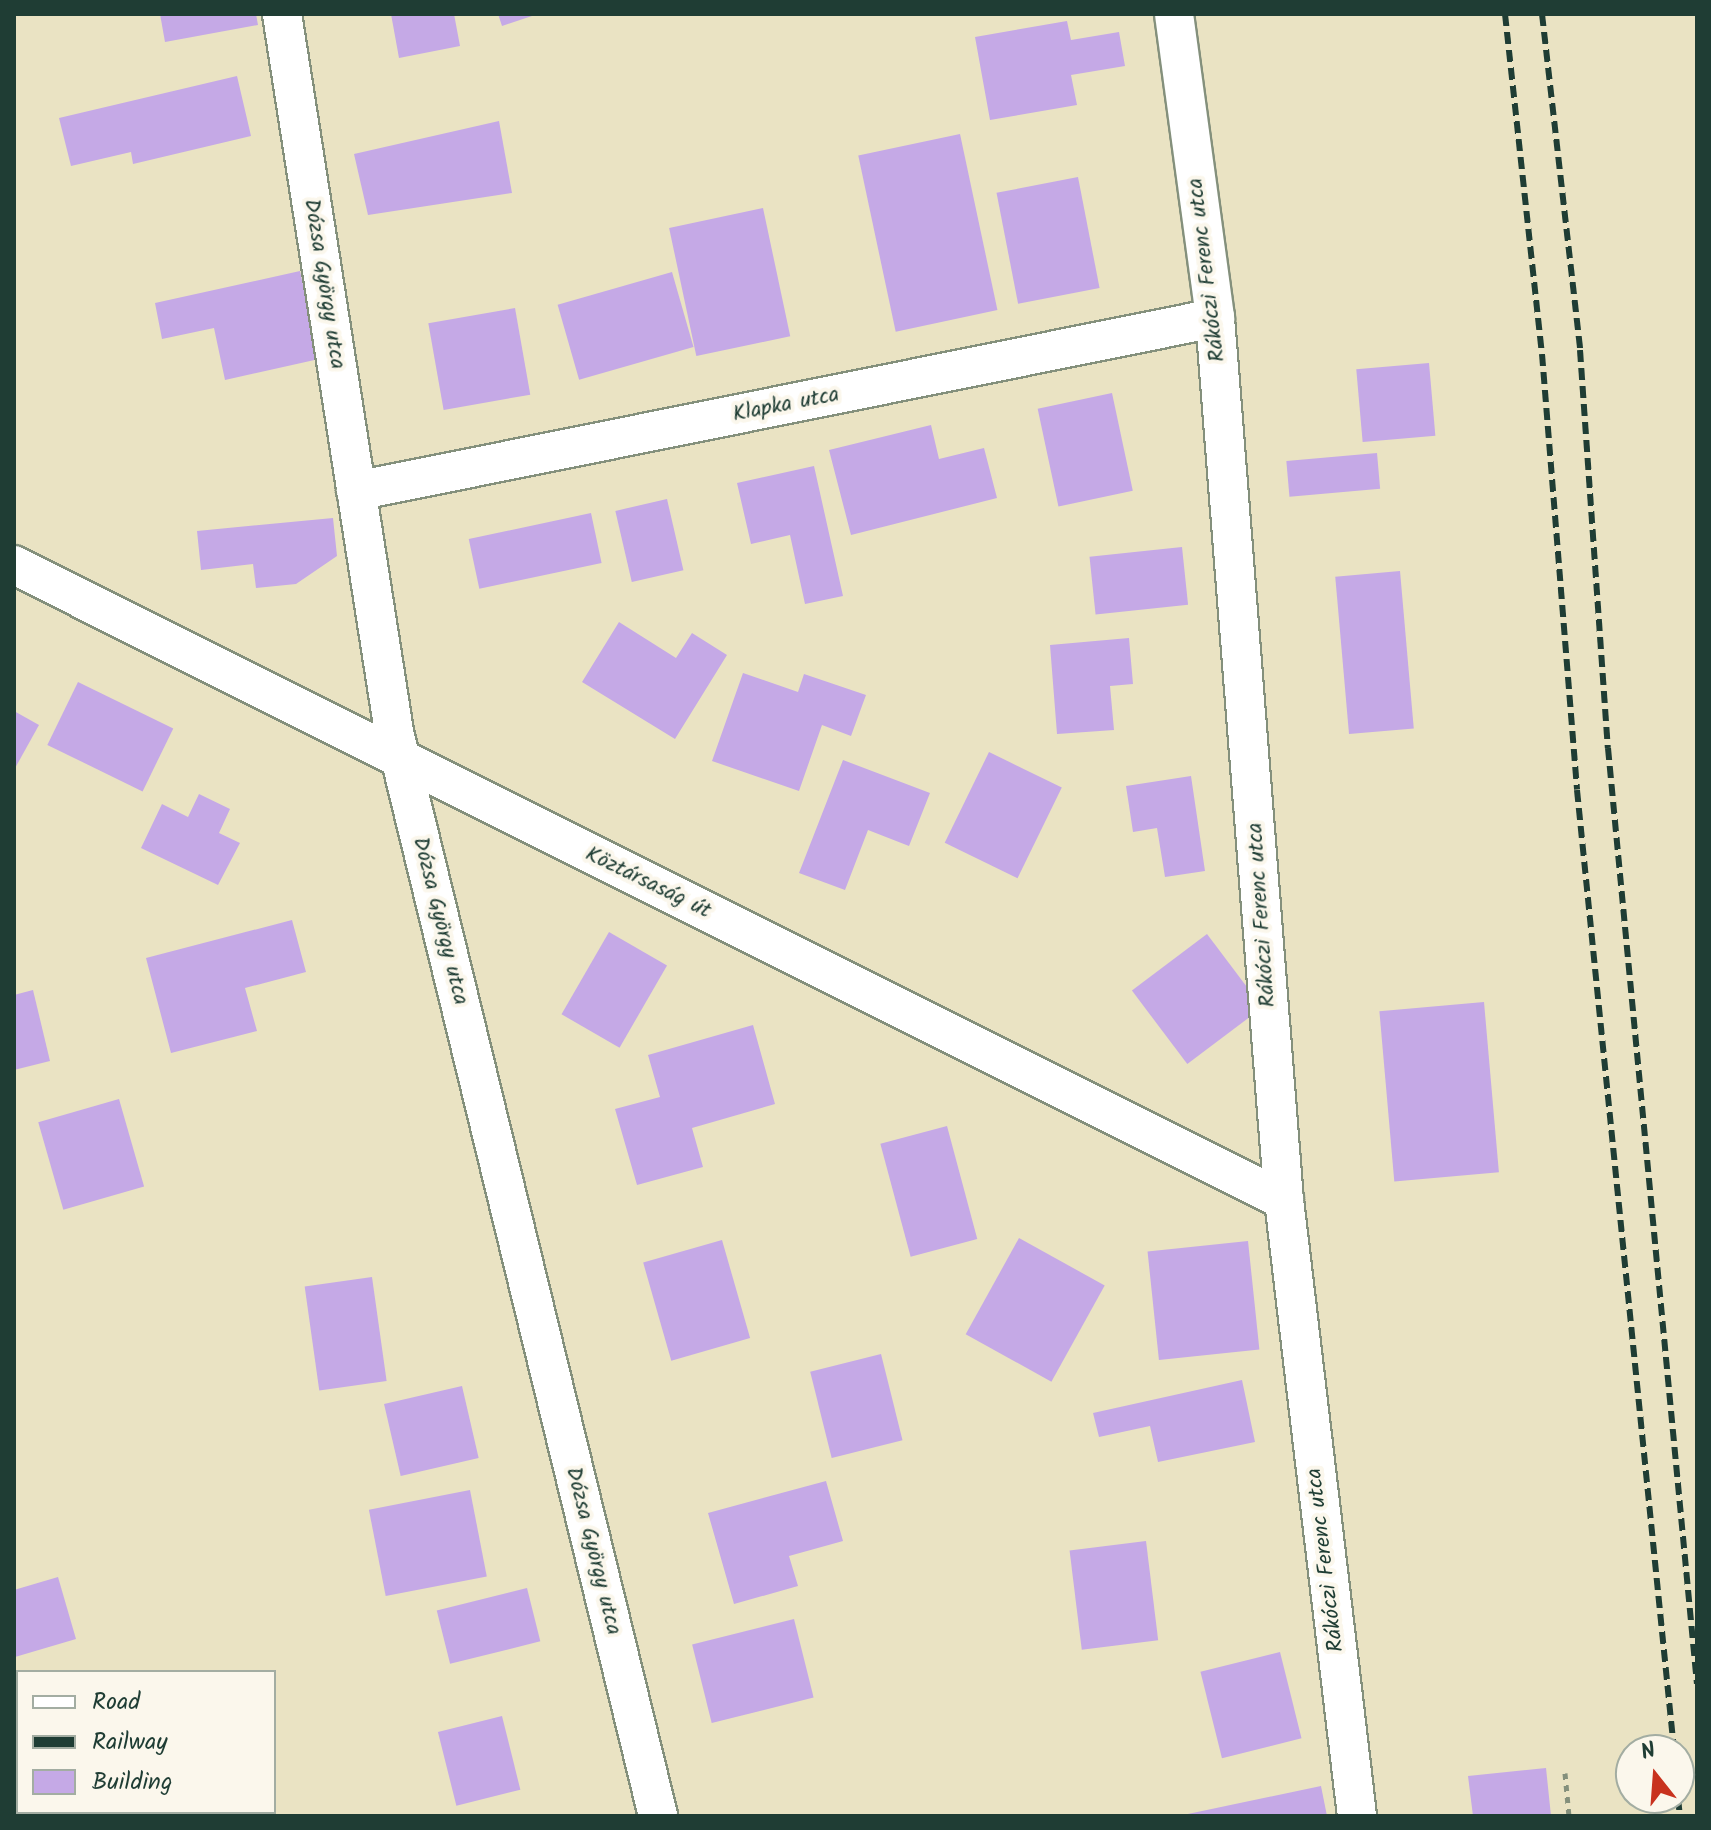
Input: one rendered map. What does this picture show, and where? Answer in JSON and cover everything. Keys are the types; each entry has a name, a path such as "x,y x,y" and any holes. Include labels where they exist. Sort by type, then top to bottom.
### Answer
{"street":[{"name":"Dózsa György utca","path":"282,14 400,760 658,1816"},
{"name":"Rákóczi Ferenc utca","path":"1174,14 1215,318 1284,1200 1357,1816"},
{"name":"Klapka utca","path":"356,491 1215,318"},
{"name":"Köztársaság út","path":"14,565 1284,1200"}],"path":[{"path":"1565,1773 1569,1816"}],"building":[{"path":"160,14 256,14 258,25 165,42"},
{"path":"391,14 454,14 460,46 399,58"},
{"path":"498,14 535,14 535,15 502,26"},
{"path":"1067,21 1071,40 1119,32 1125,66 1071,75 1077,105 990,120 975,37"},
{"path":"237,76 251,136 133,164 131,152 71,166 59,118"},
{"path":"499,121 512,193 368,215 354,154"},
{"path":"960,134 997,310 896,332 858,156"},
{"path":"1078,177 1100,288 1018,304 997,193"},
{"path":"763,208 790,336 696,356 669,228"},
{"path":"300,271 319,359 225,380 214,328 162,339 155,303"},
{"path":"672,272 693,347 579,380 558,305"},
{"path":"515,308 530,395 444,410 428,323"},
{"path":"1429,363 1435,436 1363,442 1356,369"},
{"path":"1112,393 1133,491 1058,507 1038,409"},
{"path":"931,425 939,459 984,448 997,498 851,535 829,450"},
{"path":"1377,453 1380,489 1289,497 1286,461"},
{"path":"814,466 843,596 805,604 790,535 751,544 737,483"},
{"path":"667,499 683,570 632,582 615,511"},
{"path":"591,513 602,563 479,589 469,539"},
{"path":"333,518 337,556 296,584 256,588 253,564 201,570 197,531"},
{"path":"1182,547 1188,605 1096,614 1090,557"},
{"path":"1400,571 1414,728 1349,734 1335,577"},
{"path":"619,622 676,658 692,633 727,655 675,739 582,682"},
{"path":"1129,638 1133,684 1110,686 1114,730 1057,734 1050,645"},
{"path":"743,673 798,692 804,674 866,695 851,736 822,725 799,791 712,761"},
{"path":"78,682 173,728 143,791 47,745"},
{"path":"14,711 39,725 14,770"},
{"path":"989,752 1062,788 1018,878 945,843"},
{"path":"843,760 930,793 909,846 868,830 845,890 799,873"},
{"path":"1191,776 1205,871 1165,877 1157,828 1133,832 1126,786"},
{"path":"199,794 230,809 219,833 240,843 218,885 141,848 162,804 188,817"},
{"path":"292,920 306,972 245,988 257,1031 171,1053 146,958"},
{"path":"609,932 667,966 620,1048 562,1014"},
{"path":"1207,934 1262,1007 1187,1064 1132,991"},
{"path":"33,990 50,1061 14,1070 14,995"},
{"path":"1484,1002 1499,1172 1394,1182 1379,1011"},
{"path":"753,1025 775,1104 692,1128 703,1167 637,1185 615,1109 660,1097 648,1055"},
{"path":"119,1099 144,1186 63,1210 38,1122"},
{"path":"947,1126 977,1239 911,1257 880,1144"},
{"path":"1019,1238 1105,1286 1051,1382 966,1334"},
{"path":"722,1240 750,1338 671,1361 643,1263"},
{"path":"1248,1241 1259,1349 1159,1360 1148,1252"},
{"path":"372,1277 387,1381 319,1390 305,1286"},
{"path":"881,1354 903,1440 832,1458 810,1372"},
{"path":"1242,1380 1255,1442 1158,1462 1150,1426 1099,1437 1093,1413"},
{"path":"462,1386 479,1458 401,1476 384,1404"},
{"path":"826,1481 843,1541 789,1556 798,1586 734,1604 708,1513"},
{"path":"470,1490 487,1576 386,1596 369,1510"},
{"path":"1146,1541 1158,1640 1082,1650 1070,1550"},
{"path":"58,1577 76,1639 15,1657 14,1590"},
{"path":"527,1588 540,1641 450,1664 437,1610"},
{"path":"794,1619 814,1698 712,1723 692,1644"},
{"path":"1280,1652 1302,1738 1222,1758 1200,1672"},
{"path":"502,1716 520,1790 456,1806 438,1732"},
{"path":"1546,1768 1551,1816 1473,1816 1468,1776"},
{"path":"1321,1786 1327,1816 1183,1816 1183,1815"},
{"path":"101,1814 102,1816 48,1816"}],"railway":[{"path":"1505,14 1542,354 1577,790 1672,1734"},
{"path":"1542,14 1580,350 1608,748 1697,1684"}]}
